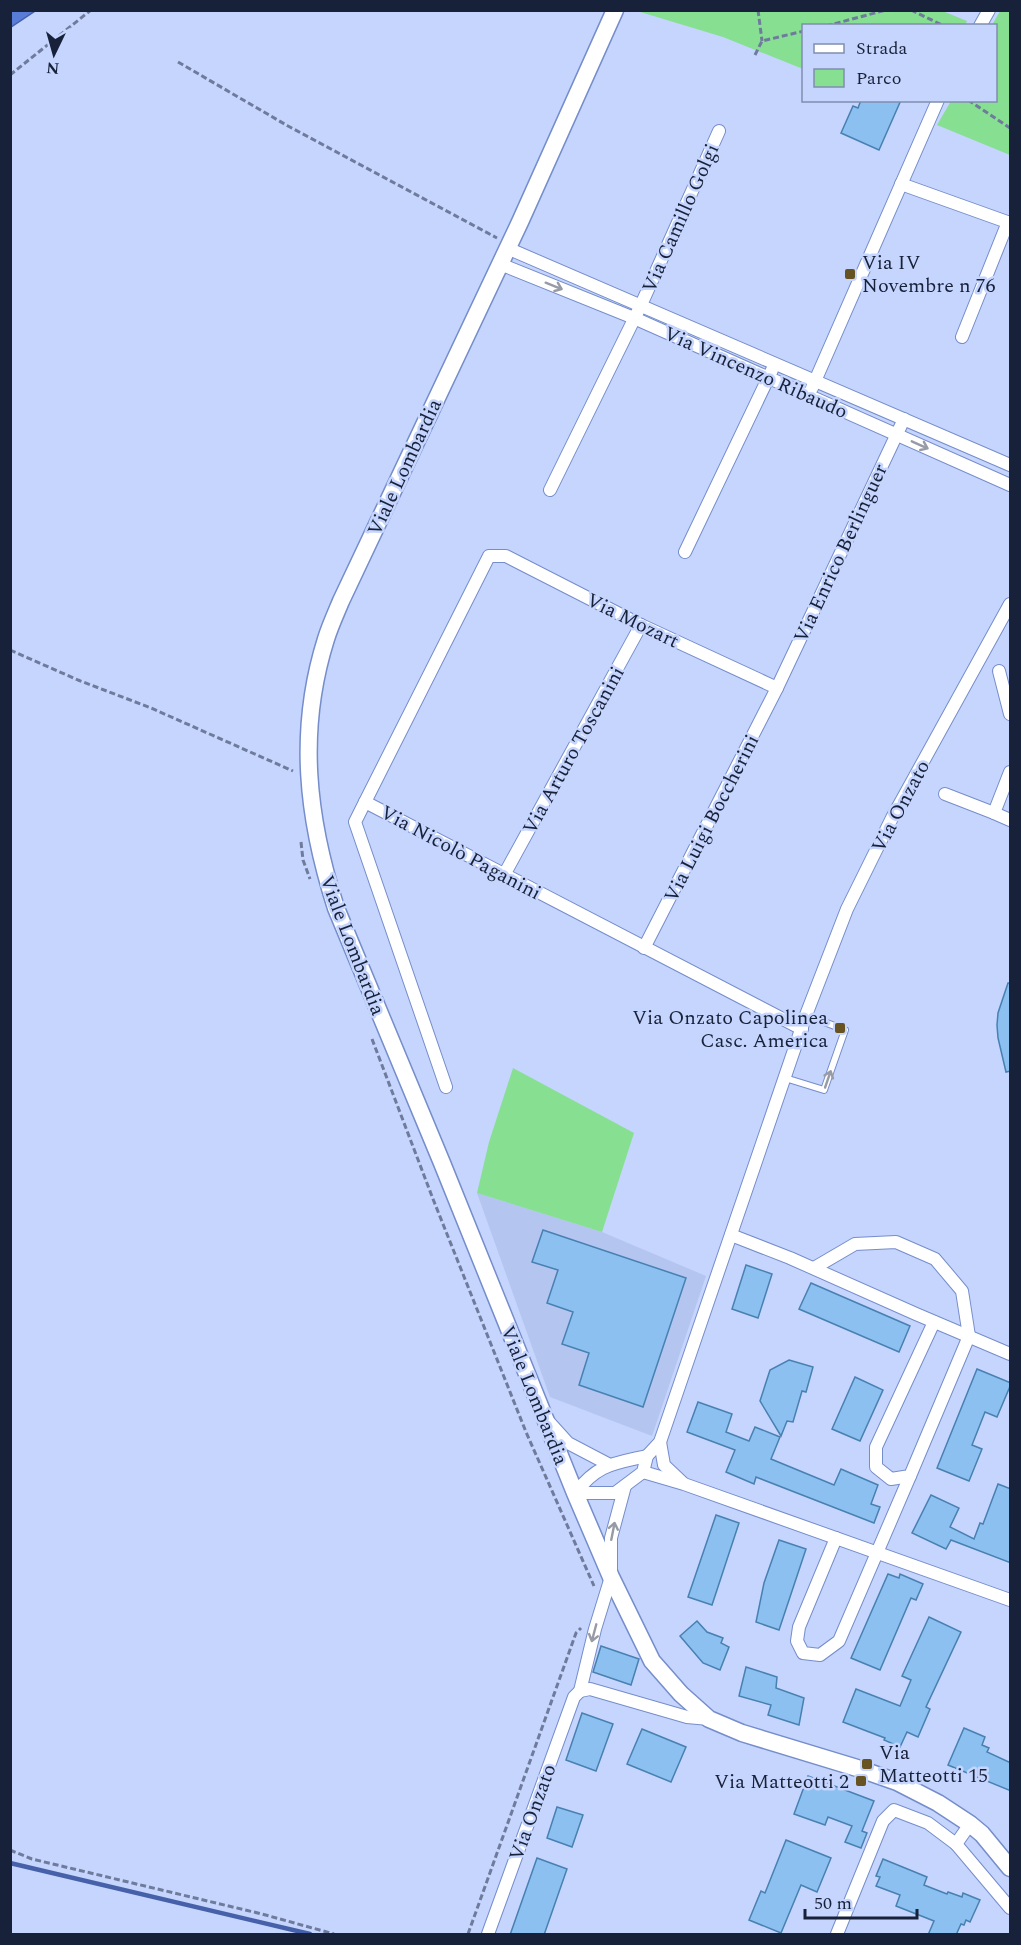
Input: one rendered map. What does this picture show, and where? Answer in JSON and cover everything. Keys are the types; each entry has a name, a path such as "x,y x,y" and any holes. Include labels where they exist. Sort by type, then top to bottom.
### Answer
{"street":[{"name":"Viale Lombardia","path":"615,10 500,264 341,601 326,639 313,692 308,732 308,773 314,827 322,867 336,908 575,1493 611,1577 652,1661 681,1694 709,1719 742,1733 897,1782 938,1803 970,1824 982,1834 1011,1868"},
{"path":"981,24 989,10"},
{"path":"809,395 937,102"},
{"name":"Via Camillo Golgi","path":"550,490 641,305 719,131"},
{"path":"901,184 1009,223 962,337"},
{"name":"Via Vincenzo Ribaudo","path":"508,246 1011,465"},
{"name":"Via Vincenzo Ribaudo","path":"500,264 634,318 1011,485"},
{"path":"685,552 776,363"},
{"name":"Via Enrico Berlinguer","path":"777,688 904,419"},
{"name":"Via Mozart","path":"489,556 506,556 641,625 777,688"},
{"name":"Via Nicolò Paganini","path":"489,556 365,802 802,1029"},
{"name":"Via Onzato","path":"660,1442 806,1015 847,909 877,848 1011,604"},
{"name":"Via Arturo Toscanini","path":"504,875 641,625"},
{"path":"999,671 1011,714"},
{"name":"Via Luigi Boccherini","path":"644,948 777,688"},
{"path":"994,813 1011,772"},
{"path":"945,794 1011,820"},
{"path":"365,802 355,822 446,1087"},
{"path":"731,1235 814,1268 1011,1354"},
{"path":"814,1268 855,1244 896,1242 935,1259 962,1292 969,1336 839,1641 820,1655 803,1653 797,1641 799,1626 836,1538"},
{"path":"910,1476 891,1479 876,1467 876,1447 934,1322"},
{"path":"544,1417 568,1443 608,1464"},
{"path":"575,1493 615,1493 643,1472 647,1456 660,1442"},
{"path":"660,1442 664,1465 684,1484"},
{"path":"575,1493 586,1478 608,1464 647,1456"},
{"path":"643,1472 684,1484 1011,1600"},
{"name":"Via Onzato","path":"488,1935 574,1697 580,1691 611,1577 611,1538 625,1486"},
{"path":"580,1691 590,1689 687,1717 709,1719"},
{"path":"928,1823 938,1803"},
{"path":"837,1935 883,1821 894,1810 928,1823 956,1844 1011,1908"},
{"path":"956,1844 970,1824"}],"lane":[{"path":"785,1078 824,1090 845,1030 806,1015"}],"path":[{"path":"10,75 91,10"},
{"path":"755,55 762,41 758,10"},
{"path":"833,24 886,10"},
{"path":"911,10 940,24"},
{"path":"762,41 802,31"},
{"path":"178,62 288,126 508,246"},
{"path":"971,102 1011,128"},
{"path":"10,650 78,680 151,708 293,771"},
{"path":"293,778 294,762"},
{"path":"300,837 303,860 311,882"},
{"path":"369,1032 522,1420 595,1589"},
{"path":"468,1935 576,1633 584,1626"},
{"path":"10,1850 32,1859 262,1914 334,1935"}],"shaded area":[{"path":"477,1193 602,1232 706,1276 652,1436 550,1397"}],"green space":[{"path":"940,10 967,21 966,24 802,24 802,69 723,37 637,11"},
{"path":"1000,11 1010,11 1010,155 937,125 950,102 997,102 997,24 993,24"},
{"path":"513,1068 634,1133 602,1232 477,1193 489,1142"}],"water":[{"path":"11,10 35,10 35,11 11,27"}],"building":[{"path":"860,102 900,102 879,150 841,133 853,106 858,108"},
{"path":"1008,983 1011,983 1011,1071 1006,1072 997,1025 998,1013"},
{"path":"543,1230 686,1278 643,1407 579,1385 589,1353 562,1344 573,1312 547,1303 558,1270 532,1262"},
{"path":"746,1265 772,1274 758,1318 732,1309"},
{"path":"811,1283 910,1326 899,1352 799,1309"},
{"path":"789,1360 813,1367 806,1392 802,1391 793,1422 787,1421 781,1436 760,1401 770,1370"},
{"path":"977,1369 1011,1384 997,1417 985,1412 972,1445 982,1449 969,1481 937,1468"},
{"path":"855,1377 883,1390 860,1441 832,1429"},
{"path":"698,1402 732,1414 726,1432 749,1441 755,1427 780,1437 771,1459 834,1485 841,1469 878,1485 871,1504 880,1507 874,1523 756,1477 754,1484 726,1472 735,1450 687,1432"},
{"path":"998,1484 1011,1489 1011,1563 951,1540 946,1549 912,1533 931,1495 959,1508 950,1527 974,1539 980,1523 983,1524"},
{"path":"716,1515 739,1523 712,1605 688,1597"},
{"path":"779,1540 806,1549 779,1630 756,1622 764,1583"},
{"path":"888,1574 899,1578 900,1574 923,1584 916,1600 911,1598 880,1670 851,1658"},
{"path":"929,1617 961,1632 926,1707 930,1709 918,1737 907,1732 900,1747 884,1740 885,1738 843,1722 856,1689 900,1706 911,1680 902,1676"},
{"path":"697,1621 707,1632 723,1638 721,1643 729,1647 720,1670 703,1663 680,1636"},
{"path":"601,1646 639,1659 631,1685 593,1672"},
{"path":"746,1667 777,1677 776,1688 804,1698 799,1725 768,1715 771,1705 739,1696"},
{"path":"582,1713 613,1724 596,1771 566,1760"},
{"path":"964,1728 985,1737 982,1745 989,1748 987,1752 1011,1763 1011,1791 948,1765"},
{"path":"642,1729 686,1747 671,1782 627,1764"},
{"path":"808,1776 874,1801 862,1831 867,1833 861,1848 845,1842 852,1826 828,1817 825,1825 794,1814"},
{"path":"557,1807 583,1815 572,1847 547,1838"},
{"path":"786,1840 831,1858 817,1892 801,1885 781,1933 749,1920 761,1891 765,1893"},
{"path":"537,1858 567,1869 544,1935 510,1935"},
{"path":"883,1859 927,1877 924,1885 947,1894 948,1892 962,1897 963,1893 980,1900 970,1922 966,1920 964,1925 961,1924 956,1935 928,1935 934,1921 896,1906 900,1895 876,1886 880,1877 876,1876"}],"waterway":[{"path":"10,1863 310,1934"}],"place":[{"name":"Via IV Novembre n 76","path":"850,274"},
{"name":"Via Onzato Capolinea Casc. America","path":"840,1028"},
{"name":"Via Matteotti 15","path":"867,1764"},
{"name":"Via Matteotti 2","path":"861,1781"}]}
